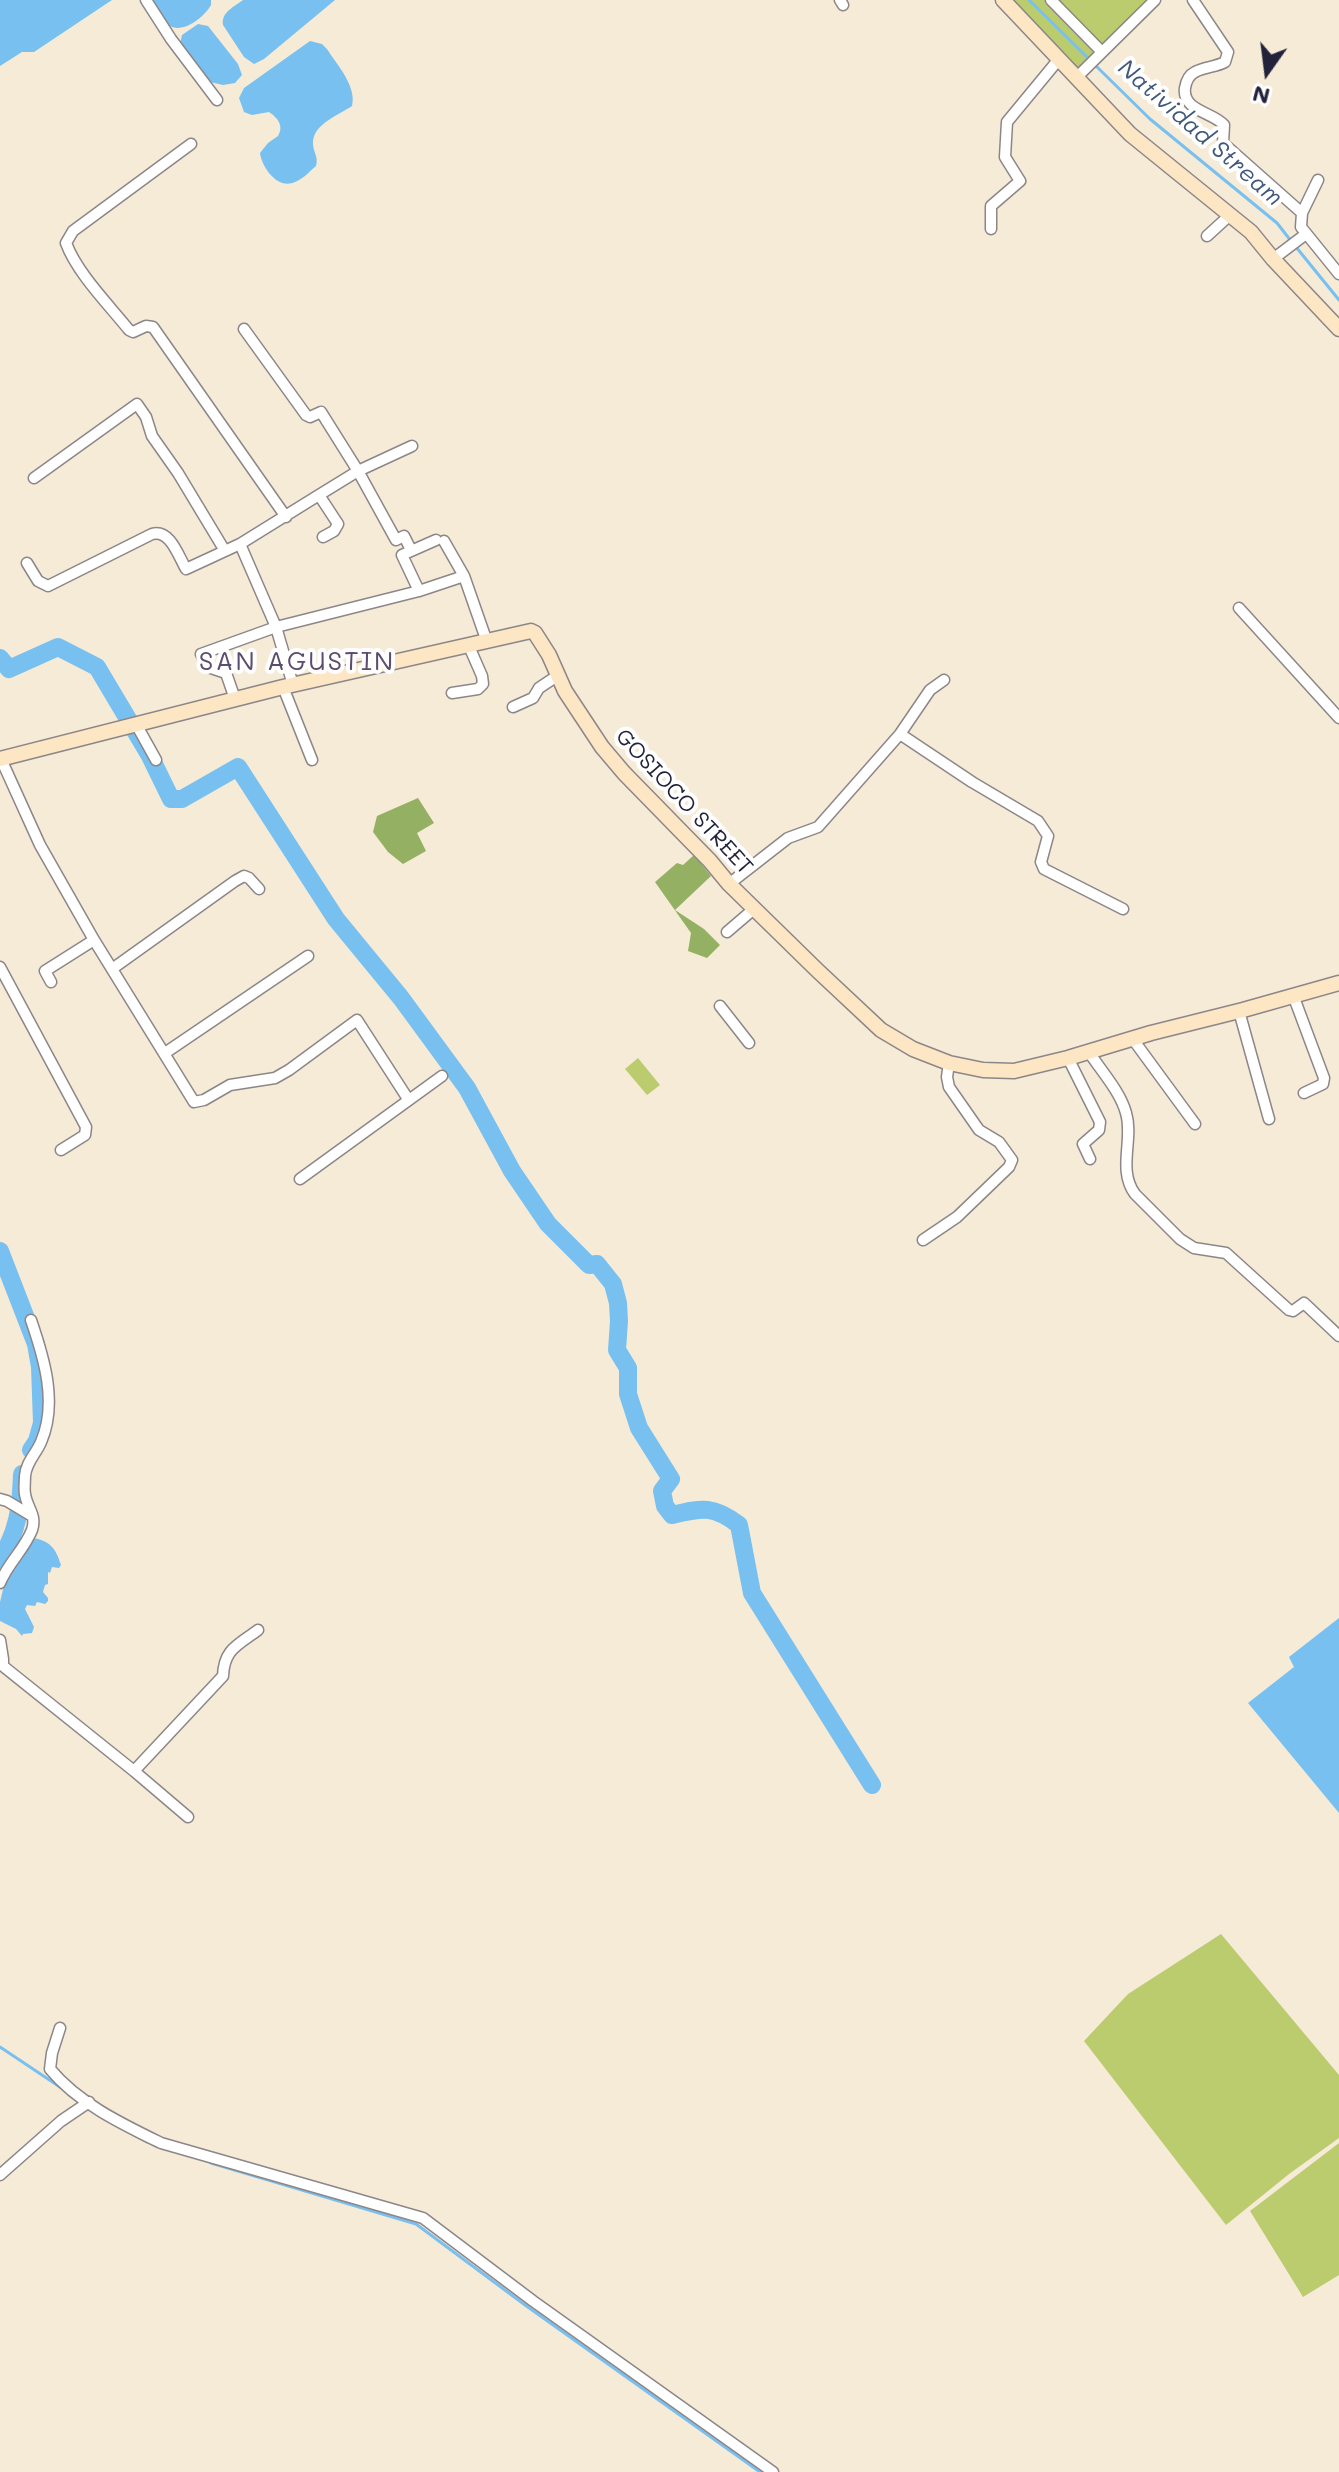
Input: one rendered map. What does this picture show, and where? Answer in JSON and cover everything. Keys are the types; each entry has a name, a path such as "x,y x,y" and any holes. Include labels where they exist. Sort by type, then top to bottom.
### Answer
{"street":[{"path":"146,0 217,100"},
{"path":"1003,0 1059,59 1080,74 1130,134 1251,232 1339,329"},
{"path":"1051,0 1100,55"},
{"path":"1080,74 1155,0"},
{"path":"1193,0 1228,52 1225,62 1189,77 1185,91 1188,103 1221,121 1224,125 1223,143 1302,213"},
{"path":"991,229 991,206 1020,181 1005,157 1007,122 1059,59"},
{"path":"191,144 73,231 66,243 81,269 129,330 133,332 146,326 153,327 286,517"},
{"path":"1318,180 1302,213 1302,237 1339,274"},
{"path":"1207,236 1230,215"},
{"path":"1273,259 1302,237"},
{"path":"244,329 306,415 310,417 321,412 396,540 404,536 411,550"},
{"path":"34,478 137,404 146,417 152,436 225,551"},
{"path":"27,563 38,581 48,586 156,532 164,533 186,569 240,544 358,471 412,446"},
{"path":"319,495 338,524 334,531 323,537"},
{"path":"419,591 402,555 440,541 464,576 486,639"},
{"path":"240,544 276,627 288,686 312,760"},
{"path":"235,699 226,673 208,667 201,654 276,627 419,591 464,576"},
{"path":"1239,608 1339,718"},
{"name":"GOSIOCO STREET","path":"0,759 288,686 531,631 549,655 557,676 602,747 729,884 881,1030 913,1049 949,1063 1003,1072 1030,1068 1339,983"},
{"path":"452,693 478,689 483,684 468,644"},
{"path":"513,707 533,698 539,688 557,676"},
{"path":"729,884 788,838 818,827 900,734 930,690 944,680"},
{"path":"133,725 156,760"},
{"path":"900,734 1038,821 1048,836 1041,862 1044,869 1123,909"},
{"path":"0,759 27,820 94,940 194,1102 204,1100 230,1085 275,1078 357,1020 408,1099"},
{"path":"112,969 244,876 259,889"},
{"path":"727,932 755,908"},
{"path":"51,982 45,971 94,940"},
{"path":"165,1053 308,956"},
{"path":"0,967 86,1127 85,1135 61,1150"},
{"path":"1293,995 1324,1078 1323,1084 1304,1093"},
{"path":"720,1006 749,1043"},
{"path":"1239,1011 1269,1119"},
{"path":"1132,1038 1195,1124"},
{"path":"1089,1052 1125,1109 1128,1185 1135,1194 1180,1239 1194,1248 1226,1253 1289,1310 1293,1311 1304,1303 1339,1336"},
{"path":"1068,1058 1100,1122 1099,1130 1083,1144 1090,1159"},
{"path":"923,1240 957,1217 1009,1167 1012,1160 999,1142 979,1130 949,1087 949,1063"},
{"path":"300,1179 442,1076"},
{"path":"0,1583 6,1568 32,1529 34,1517 25,1495 25,1472 41,1442 48,1415 45,1365 31,1320"},
{"path":"0,1499 34,1517"},
{"path":"134,1771 223,1676 224,1660 229,1653 258,1630"},
{"path":"0,1640 3,1666 188,1817"},
{"path":"60,2028 50,2069 61,2083 121,2124 161,2143 423,2218 533,2301 773,2472"},
{"path":"0,2175 61,2121 89,2102"}],"green space":[{"path":"1010,0 1147,0 1077,69"},
{"path":"418,798 434,823 417,833 426,851 403,864 388,852 373,832 377,816"},
{"path":"694,855 711,876 675,910 704,929 720,945 707,958 688,951 691,933 655,882 677,863 683,865"},
{"path":"638,1058 660,1085 647,1095 625,1069"},
{"path":"1221,1934 1339,2075 1339,2138 1226,2225 1084,2041 1128,1994"},
{"path":"1339,2143 1339,2275 1303,2297 1250,2211"}],"water":[{"path":"0,0 112,0 34,52 22,52 0,66"},
{"path":"150,0 211,0 211,5 194,22 177,28 165,22"},
{"path":"243,0 335,0 254,64 244,57 223,25 226,13"},
{"path":"198,24 208,26 238,64 242,75 235,83 223,85 210,82 180,44 182,35"},
{"path":"310,41 322,44 341,69 352,91 352,106 318,129 313,145 316,166 298,181 283,183 267,171 260,153 278,136 279,122 269,112 252,115 244,112 239,98 244,88"},
{"path":"32,1538 51,1546 61,1565 59,1568 52,1567 48,1572 48,1584 43,1592 48,1601 45,1604 37,1602 35,1606 27,1605 25,1609 34,1627 32,1633 22,1636 16,1629 0,1621 0,1602 4,1585"},
{"path":"1339,1618 1339,1813 1248,1703 1294,1667 1289,1657"}],"waterway":[{"name":"Natividad Stream","path":"1029,0 1090,60"},
{"name":"Natividad Stream","path":"1095,65 1150,119 1277,223 1291,241"},
{"name":"Natividad Stream","path":"1296,247 1339,300"},
{"path":"0,658 9,669 58,647 97,667 150,756 171,799 182,799 238,767 336,919 401,998 467,1088 512,1171 548,1224 589,1265 597,1264 613,1284 618,1303 617,1350 628,1368 628,1394 639,1428 671,1479 662,1491 665,1506 672,1515 714,1511 739,1525 752,1593 872,1785"},
{"path":"0,1251 36,1344 40,1367 42,1423 31,1450"},
{"path":"0,1559 11,1539 17,1518 22,1474"},
{"path":"0,2047 63,2089"},
{"path":"125,2130 147,2142"},
{"path":"211,2163 416,2224 760,2472"}],"district":[{"name":"SAN AGUSTIN","path":"297,662"}]}
